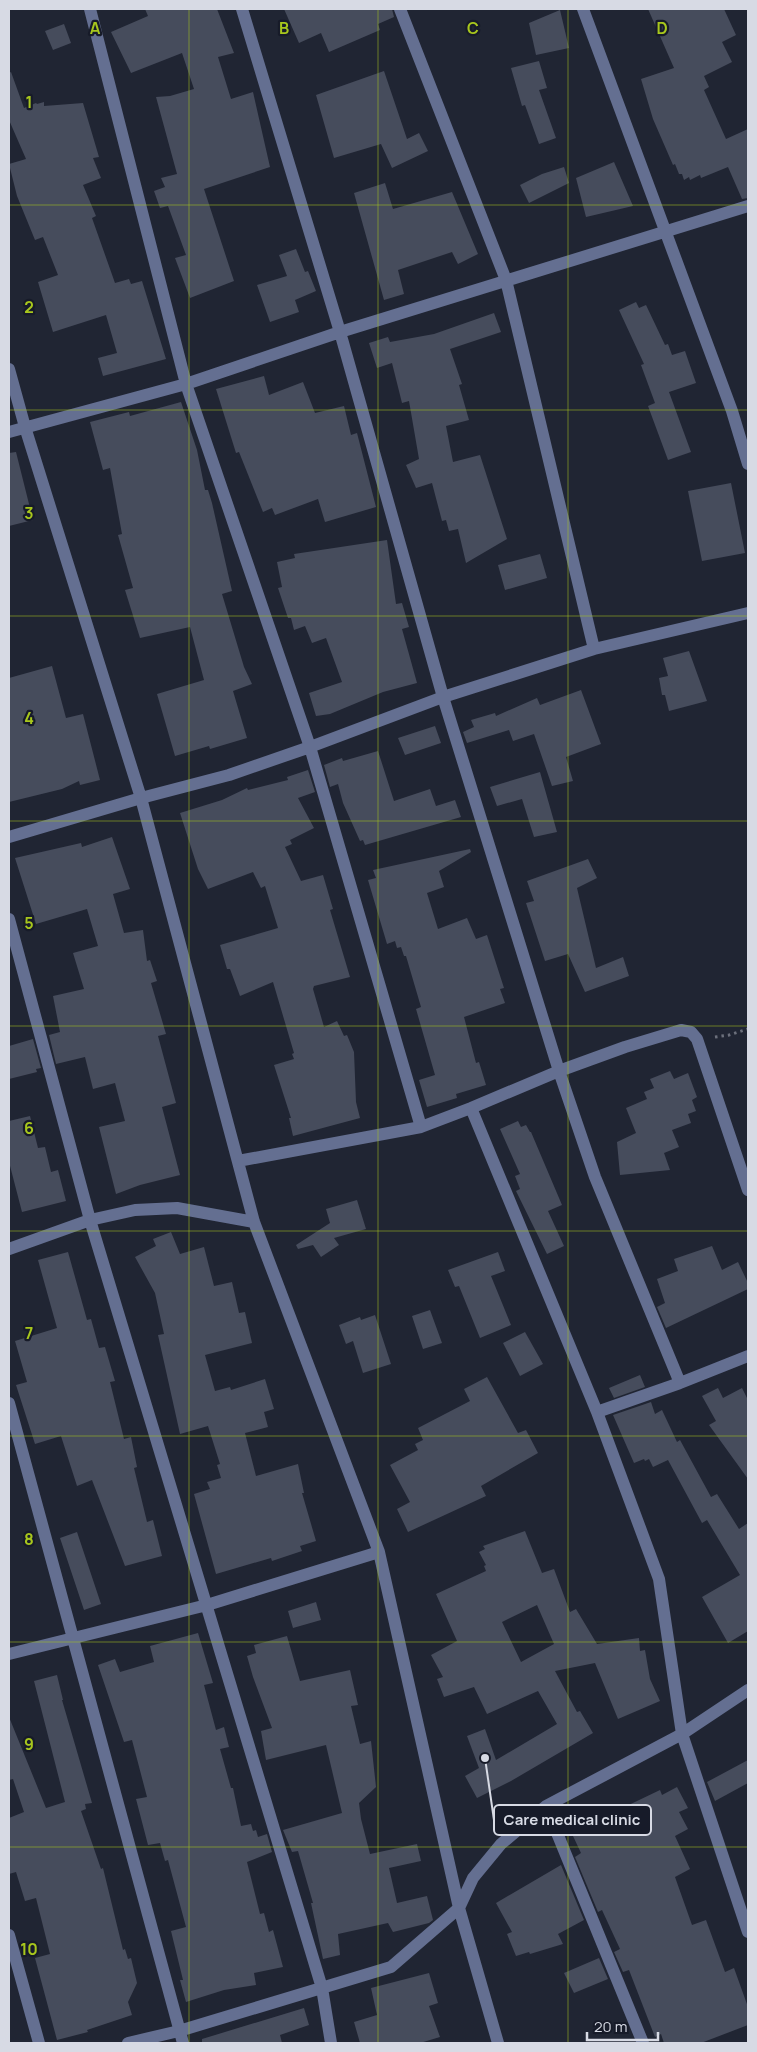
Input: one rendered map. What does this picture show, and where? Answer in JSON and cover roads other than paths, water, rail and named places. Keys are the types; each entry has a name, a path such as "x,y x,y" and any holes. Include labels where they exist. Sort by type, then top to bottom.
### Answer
{"street":[{"path":"90,9 186,384 310,747 421,1127"},
{"path":"242,9 340,332 443,698 559,1071 595,1177 680,1384"},
{"path":"400,9 506,280 594,649"},
{"path":"583,9 732,411 748,464"},
{"path":"9,432 186,384 340,332 748,206"},
{"path":"9,369 25,428 140,798 254,1222 379,1552 459,1908 498,2043"},
{"path":"9,838 140,798 229,774 310,747 443,698 594,649 748,613"},
{"path":"9,919 90,1220 322,1988 331,2043"},
{"path":"238,1162 421,1127 559,1071 625,1047 681,1030 691,1032 697,1039 748,1190"},
{"path":"471,1108 598,1412 660,1579 682,1734 748,1932"},
{"path":"9,1249 90,1220 135,1210 177,1208 254,1222"},
{"path":"598,1412 680,1384 748,1356"},
{"path":"9,1402 181,2037"},
{"path":"9,1654 207,1605 379,1552"},
{"path":"128,2043 181,2037 322,1988 391,1967 459,1908 473,1878 501,1844 546,1806 682,1734 748,1690"},
{"path":"546,1806 643,2043"},
{"path":"9,1935 39,2043"}],"place":[{"name":"Care medical clinic","path":"485,1758"}]}
